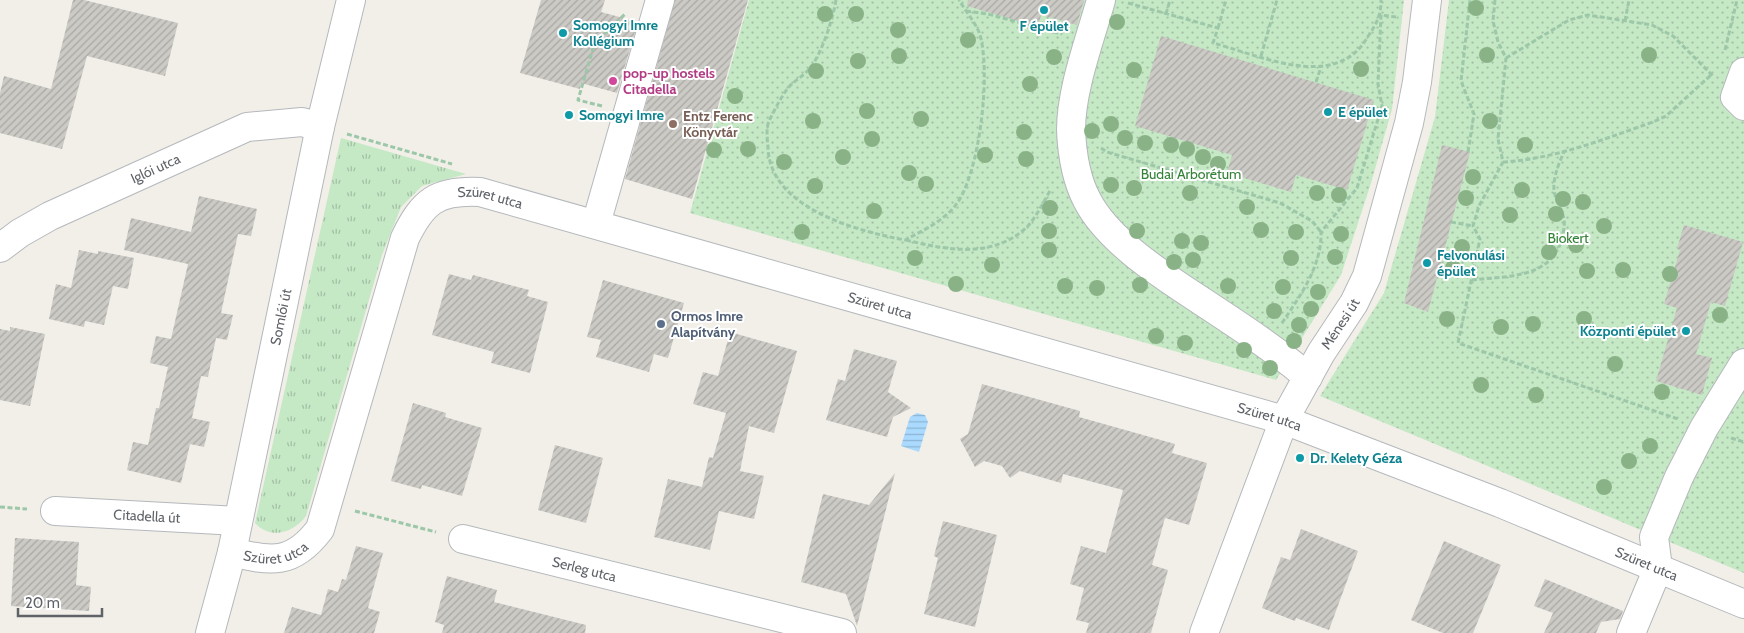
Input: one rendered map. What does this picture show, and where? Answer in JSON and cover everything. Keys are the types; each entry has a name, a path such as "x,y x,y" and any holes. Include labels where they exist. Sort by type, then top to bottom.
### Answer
{"street":[{"name":"Somlói út","path":"210,633 232,552 320,127 351,0"},
{"path":"596,224 660,0"},
{"path":"1100,0 1075,97 1071,128 1073,156 1087,200 1113,234 1149,266 1268,345 1308,377"},
{"name":"Ménesi út","path":"1204,633 1284,420 1354,303 1367,276 1409,124 1427,0"},
{"path":"1740,102 1744,72"},
{"name":"Iglói utca","path":"0,248 20,232 50,216 247,127 302,122 320,127"},
{"name":"Szüret utca","path":"232,552 264,559 283,558 295,554 308,545 320,529 405,238 421,209 433,200 448,194 464,191 480,192 596,224 1284,420 1500,503 1744,604"},
{"path":"1631,633 1658,568 1654,537 1679,476 1704,428 1744,363"},
{"name":"Citadella út","path":"55,511 238,521"},
{"name":"Serleg utca","path":"463,539 842,633"}],"path":[{"path":"836,0 834,14 811,67 788,88 768,123 768,163 781,183 797,200 829,218 869,233 968,251 1000,245 1027,227 1073,156"},
{"path":"905,240 935,224 955,206 964,190 978,146 983,98 984,60 979,32 959,0"},
{"path":"1120,0 1218,28"},
{"path":"1166,14 1170,0"},
{"path":"1226,0 1213,43 1296,66 1321,67 1336,65 1352,56 1365,41 1381,15"},
{"path":"1261,56 1278,0"},
{"path":"1321,232 1357,188 1382,106 1378,84 1381,0"},
{"path":"1468,152 1474,114 1460,81 1470,0"},
{"path":"1495,0 1494,20 1498,42 1506,58 1498,139 1503,162 1479,206 1473,226 1480,239 1458,343 1704,428"},
{"path":"1625,21 1629,0"},
{"path":"1728,37 1737,0"},
{"path":"966,11 988,14 1063,35 1066,27 1091,36"},
{"path":"606,107 578,100 594,45 627,13"},
{"path":"1506,58 1569,20 1588,15 1652,25 1673,36 1740,102"},
{"path":"1316,82 1321,67"},
{"path":"1503,162 1531,159 1564,152 1666,116 1711,75"},
{"path":"320,127 460,166"},
{"path":"1071,128 1107,152 1280,203 1312,221 1321,232 1321,248 1306,287 1268,345"},
{"path":"1472,280 1528,272 1543,267 1557,253 1564,233 1564,220 1554,190 1555,180 1564,152"},
{"path":"1451,222 1473,226"},
{"path":"328,504 463,539"}],"green space":[{"name":"Budai Arborétum","path":"749,0 1404,0 1392,109 1371,183 1341,275 1276,380 690,213"},
{"name":"Biokert","path":"1449,0 1744,0 1744,573 1320,396 1384,293 1435,117"},
{"path":"341,138 466,174 422,186 401,207 382,255 306,516 295,527 275,533 261,528 255,523"}],"water":[{"path":"917,413 925,415 928,422 919,452 901,446 910,417"}],"building":[{"path":"73,0 84,0 178,23 165,76 87,56 62,149 0,133 0,93 4,76 51,89"},
{"name":"Somogyi Imre Kollégium","path":"541,0 605,0 601,12 638,22 617,93 581,83 580,89 520,73"},
{"name":"Entz Ferenc Könyvtár","path":"675,0 748,0 692,199 625,179"},
{"name":"F épület","path":"968,0 1084,0 1077,25 1041,15 1038,27 967,6"},
{"name":"E épület","path":"1161,36 1374,100 1347,190 1296,175 1291,192 1227,173 1232,155 1135,126"},
{"name":"Felvonulási épület","path":"1442,145 1470,152 1428,312 1404,303"},
{"path":"199,196 257,209 251,236 238,234 221,313 233,315 227,340 216,338 208,377 201,376 192,418 210,422 204,447 190,444 181,483 127,470 133,442 148,445 156,408 159,408 168,367 150,363 156,336 171,339 188,264 124,250 131,218 191,232"},
{"name":"Központi épület","path":"1684,225 1743,242 1725,306 1711,302 1696,354 1712,358 1702,395 1656,381 1677,308 1664,304 1680,250 1677,249"},
{"path":"79,250 98,254 98,251 134,258 128,289 113,286 104,325 85,321 84,327 49,319 56,284 71,288"},
{"path":"449,274 471,280 473,275 529,290 527,296 548,302 530,373 491,363 494,352 432,335"},
{"path":"603,280 684,303 668,358 654,354 649,372 596,357 601,340 587,337"},
{"path":"10,327 45,334 30,406 0,400 0,329 10,331"},
{"path":"730,332 797,351 774,433 749,426 740,471 764,476 754,519 719,511 710,550 654,537 668,479 702,487 709,457 713,458 726,413 693,404 703,372 718,376"},
{"path":"854,349 897,361 888,392 911,408 893,417 887,437 826,420 838,379 845,381"},
{"path":"982,384 1080,411 1079,417 1175,444 1172,453 1207,463 1189,525 1165,518 1152,565 1168,570 1151,633 1086,633 1089,623 1076,620 1084,588 1070,584 1081,546 1106,553 1123,490 1063,474 1061,483 1020,471 1010,478 1002,466 984,461 975,467 960,439 968,434"},
{"path":"413,403 446,413 445,417 482,428 462,496 422,485 421,489 391,481"},
{"path":"555,445 603,458 586,523 538,510"},
{"path":"895,473 857,626 846,594 801,582 823,494 869,505"},
{"path":"943,521 997,535 975,627 924,614 938,558 934,556"},
{"path":"1301,529 1358,551 1329,630 1296,618 1295,621 1262,608 1281,557 1290,560"},
{"path":"15,538 79,542 76,585 91,587 89,611 11,606"},
{"path":"1444,541 1501,565 1473,633 1443,633 1411,620"},
{"path":"356,546 383,553 368,608 380,612 374,633 284,633 292,607 321,615 328,589 338,592 342,579 346,580"},
{"path":"447,576 497,590 494,602 586,625 585,633 442,633 444,625 435,622"},
{"path":"1545,579 1623,611 1620,619 1601,622 1596,633 1544,633 1553,613 1534,606"}],"place":[{"name":"F épület","path":"1044,10"},
{"name":"Somogyi Imre Kollégium","path":"563,33"},
{"name":"pop-up hostels Citadella","path":"613,81"},
{"name":"E épület","path":"1328,112"},
{"name":"Somogyi Imre","path":"569,115"},
{"name":"Entz Ferenc Könyvtár","path":"673,124"},
{"name":"Felvonulási épület","path":"1427,263"},
{"name":"Ormos Imre Alapítvány","path":"661,324"},
{"name":"Központi épület","path":"1686,331"},
{"name":"Dr. Kelety Géza","path":"1300,458"}]}
